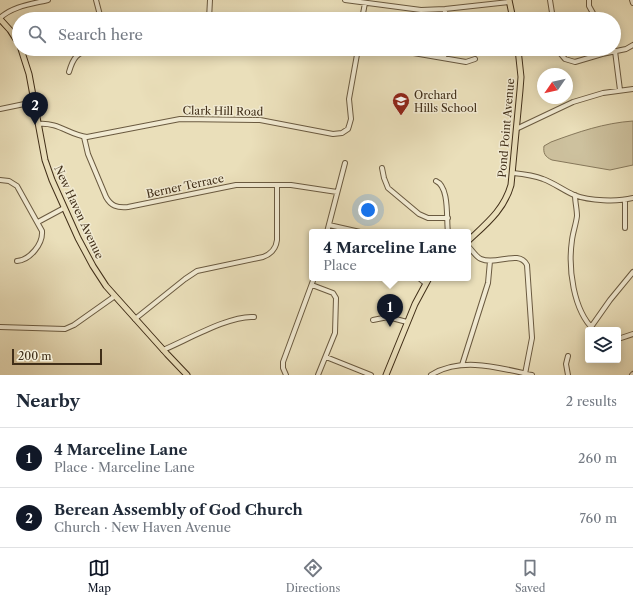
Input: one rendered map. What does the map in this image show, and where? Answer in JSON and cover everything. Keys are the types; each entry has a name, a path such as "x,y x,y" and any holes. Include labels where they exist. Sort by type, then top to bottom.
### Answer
{"main road":[{"path":"509,1 511,12"},
{"path":"0,18 12,33"},
{"name":"New Haven Avenue","path":"24,56 28,68 45,160 64,208 78,238 93,266 115,296 163,350 188,375"},
{"name":"Pond Point Avenue","path":"471,238 493,218 503,205 509,191 513,173 521,77 519,56"},
{"path":"386,375 407,322 425,283"}],"street":[{"path":"0,18 15,8 48,0"},
{"path":"96,0 99,12"},
{"path":"209,12 210,0"},
{"path":"345,0 412,9 445,9 509,1"},
{"path":"550,0 552,12"},
{"path":"589,0 589,6 592,12"},
{"path":"363,12 364,3"},
{"path":"621,50 633,45"},
{"path":"69,72 77,56"},
{"name":"Clark Hill Road","path":"38,124 55,125 84,137 97,136 180,119 260,120 339,134 348,130 350,123 349,99 357,56"},
{"path":"432,56 468,62 475,59"},
{"path":"563,56 565,59 575,62 597,56"},
{"path":"616,56 620,90"},
{"path":"516,128 573,102 620,90 633,89"},
{"path":"0,109 34,102"},
{"name":"Berner Terrace","path":"84,137 91,160 106,197 110,203 116,207 128,207 236,185 291,185 337,192"},
{"path":"328,229 345,163"},
{"path":"382,168 388,188 419,214 428,218 448,218"},
{"path":"513,173 535,176 575,195 600,199 625,200 633,198"},
{"path":"0,180 9,181 17,186 42,231 41,242 34,251 21,260 17,260"},
{"path":"436,182 441,184 444,193 448,218 448,229"},
{"path":"135,319 197,271 263,257 271,253 278,240 277,185"},
{"path":"575,195 577,215 570,262 572,281 582,312 592,327"},
{"path":"625,200 625,228"},
{"path":"38,222 64,208"},
{"path":"329,225 347,229"},
{"path":"471,249 479,258 490,261 505,260 516,257 522,259 527,265 532,338 525,374"},
{"path":"462,365 488,283 490,261"},
{"path":"594,327 610,300 633,272"},
{"path":"286,375 283,368 283,362 313,281"},
{"path":"312,285 331,292 336,296 335,334 318,375"},
{"path":"0,327 65,329 74,325 115,296"},
{"path":"163,350 232,320 243,317 254,317"},
{"path":"373,320 388,317 407,322"},
{"path":"621,337 633,334"},
{"path":"568,356 566,364 568,375"},
{"path":"326,357 371,375"},
{"path":"431,375 447,368 462,365 493,367 532,375"}],"shaded area":[{"path":"633,121 633,165 610,170 552,160 544,153 544,146 561,138 601,126"}],"place":[{"name":"Orchard Hills School","path":"401,116"},
{"name":"Berean Assembly of God Church","path":"35,125"},
{"name":"4 Marceline Lane","path":"390,327"}]}
